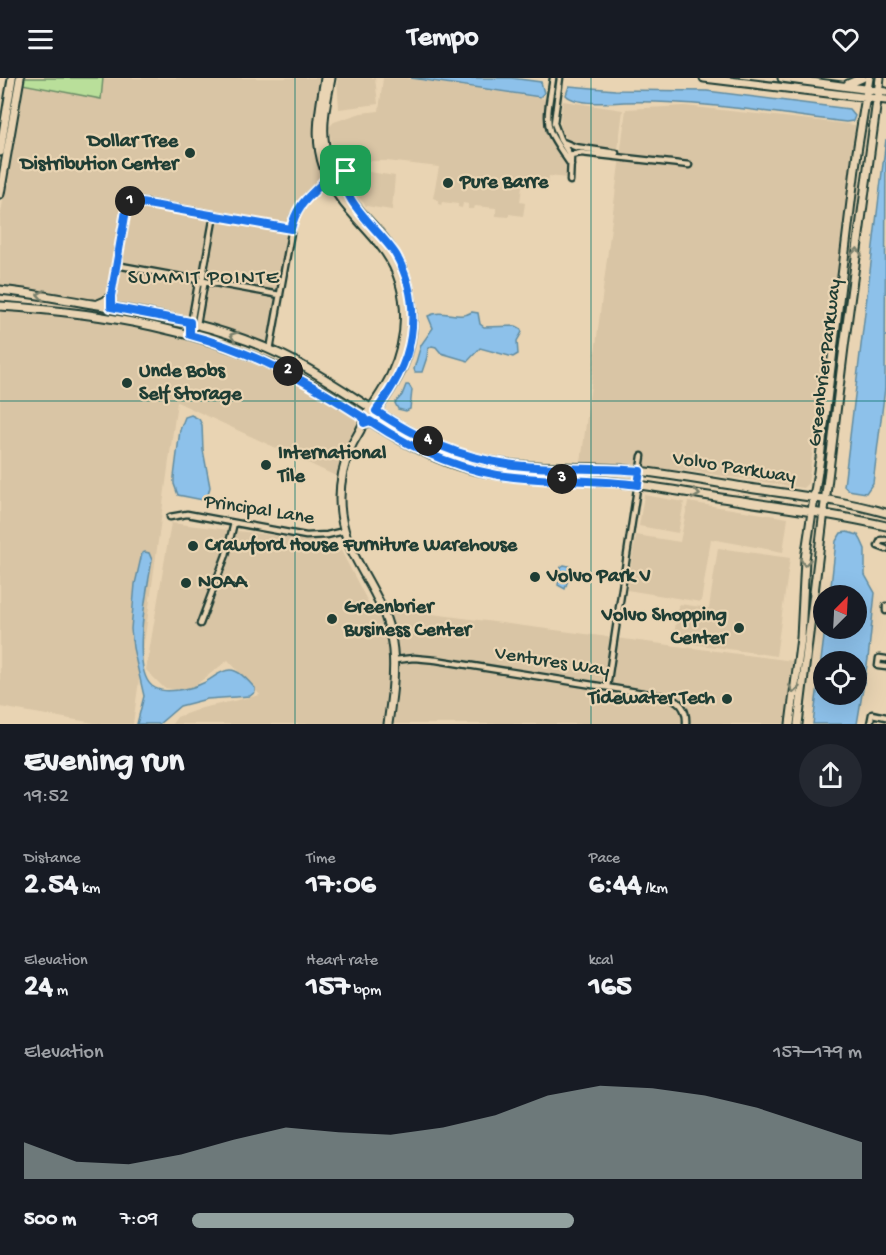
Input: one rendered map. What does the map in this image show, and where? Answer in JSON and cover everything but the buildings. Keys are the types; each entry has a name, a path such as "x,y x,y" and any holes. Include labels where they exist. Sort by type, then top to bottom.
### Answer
{"main road":[{"path":"13,78 14,88 18,90"},
{"path":"0,152 13,78"},
{"path":"0,194 20,78"},
{"path":"325,78 317,135 321,161 341,201 385,251 396,271 403,294 405,321 401,351 374,409"},
{"path":"331,78 324,126 327,155 344,193 384,238 396,256 408,285 412,306 411,336 406,358 397,379 374,409 351,446 342,475 340,503 344,531 356,561 376,595 392,637 395,660 388,724"},
{"path":"704,78 886,100"},
{"path":"782,78 882,91"},
{"path":"842,85 852,84 862,78"},
{"name":"Greenbrier Parkway","path":"790,724 799,652 804,570 869,78"},
{"name":"Greenbrier Parkway","path":"798,724 845,335 877,99 882,91 880,78"},
{"path":"327,155 341,165 361,165 351,168 344,176 344,185 354,205"},
{"name":"Volvo Parkway","path":"0,290 111,307 194,323 228,333 270,350 318,374 426,440 482,459 516,465 640,471 814,498 886,513"},
{"path":"95,304 111,296"},
{"name":"Volvo Parkway","path":"0,306 50,310 139,324 190,335 239,350 287,371 366,421 417,449 473,470 518,478 606,481 638,485 886,526"},
{"path":"50,310 59,309 103,315 111,307"}],"street":[{"path":"553,78 549,124 553,137 567,154"},
{"path":"560,78 554,123 572,166 570,181"},
{"path":"560,139 575,147 689,165"},
{"path":"567,154 573,150 600,151"},
{"path":"567,154 627,156"},
{"path":"270,350 295,213 304,200 328,178 332,169"},
{"path":"111,307 116,265 129,202 134,200 291,229"},
{"path":"190,335 204,285 202,280 214,214"},
{"path":"116,265 280,295"},
{"path":"834,333 845,335"},
{"path":"607,687 642,456"},
{"name":"Principal Lane","path":"170,517 187,514 306,536 322,536 344,531"},
{"path":"200,624 226,555 234,523"},
{"path":"886,540 881,540 878,546 886,549"},
{"path":"886,606 886,612"},
{"path":"886,658 879,658 878,666 886,667"},
{"name":"Ventures Way","path":"395,660 432,659 673,698 686,712 687,724"},
{"path":"872,724 870,724 872,714 886,717"}],"shaded area":[{"path":"103,78 321,78 315,129 322,178 296,207 303,209 296,223 275,345 178,314 0,285 0,219 22,84 100,99"},
{"path":"337,78 375,78 378,104 339,109"},
{"path":"383,78 406,78 547,99 546,126 568,166 567,178 549,176 548,183 523,179 520,202 525,203 523,216 509,214 509,217 496,216 496,208 475,206 474,209 468,209 468,204 463,203 462,208 458,207 458,204 442,202 441,205 438,204 438,200 433,198 439,167 387,161 356,161 344,165 333,154 329,127 334,122 361,113 379,111"},
{"path":"563,101 623,110 618,150 571,143 561,132"},
{"path":"685,106 855,125 844,232 826,358 808,483 803,488 690,471 581,463 626,109"},
{"path":"356,170 395,176 392,210 366,206 349,185 350,173"},
{"path":"0,309 49,313 186,336 246,356 283,372 354,417 356,422 338,477 177,402 133,724 100,724 0,707"},
{"path":"644,495 684,502 678,533 639,526"},
{"path":"688,502 788,518 783,552 711,539 701,602 627,590 636,535 680,542"},
{"path":"171,523 337,543 370,606 793,661 785,724 172,724 177,717 202,708 260,695 228,660 188,691 164,688 146,670"},
{"path":"718,548 790,558 776,656 673,641 679,604 709,608"}],"green space":[{"path":"23,78 103,78 101,99 22,84"}],"water":[{"path":"411,78 511,78 541,82 544,93 540,97"},
{"path":"569,86 615,90 707,91 849,109 855,116 853,121 846,122 707,105 585,102 566,95"},
{"path":"886,139 885,388 873,483 866,493 848,490 844,486"},
{"path":"439,313 461,315 478,313 480,324 484,327 516,326 520,328 522,332 517,341 518,354 513,357 480,348 468,361 441,353 432,346 428,349 422,372 415,372 421,345 433,328 428,316"},
{"path":"406,385 409,385 412,390 410,409 406,411 398,409 395,403 402,395"},
{"path":"191,415 199,419 202,425 203,450 210,487 208,495 203,500 178,495 174,484 180,430 185,417"},
{"path":"841,533 858,535 865,549 865,575 875,593 867,665 867,651 822,651 824,639 867,639 867,585 831,585 836,541"},
{"path":"142,553 149,553 152,560 144,606 141,645 142,662 152,686 165,691 185,689 230,670 241,674 255,688 255,692 250,696 207,699 180,706 159,724 137,724 144,696 131,629 135,584"},
{"path":"569,566 569,577 565,589 558,585 561,567"},
{"path":"815,705 860,705 857,724 813,724"}],"place":[{"name":"Dollar Tree Distribution Center","path":"190,153"},
{"name":"Pure Barre","path":"448,183"},
{"name":"Uncle Bobs Self Storage","path":"127,383"},
{"name":"International Tile","path":"266,465"},
{"name":"Crawford House Furniture Warehouse","path":"193,546"},
{"name":"Volvo Park V","path":"535,577"},
{"name":"NOAA","path":"186,583"},
{"name":"Greenbrier Business Center","path":"332,619"},
{"name":"Volvo Shopping Center","path":"739,628"},
{"name":"Tidewater Tech","path":"727,699"}],"district":[{"name":"SUMMIT POINTE","path":"204,279"}],"route":[{"path":"327,155 336,164 361,165 346,171 344,183 354,205 384,238 403,270 413,314 406,358 397,379 376,411 426,440 467,456 516,465 640,471 638,485 606,481 512,477 473,470 444,461 404,442 370,421 364,423 364,418 287,371 239,350 190,335 190,322 111,307 125,216 130,201 291,229 298,208 328,178 332,169 327,155"}]}
